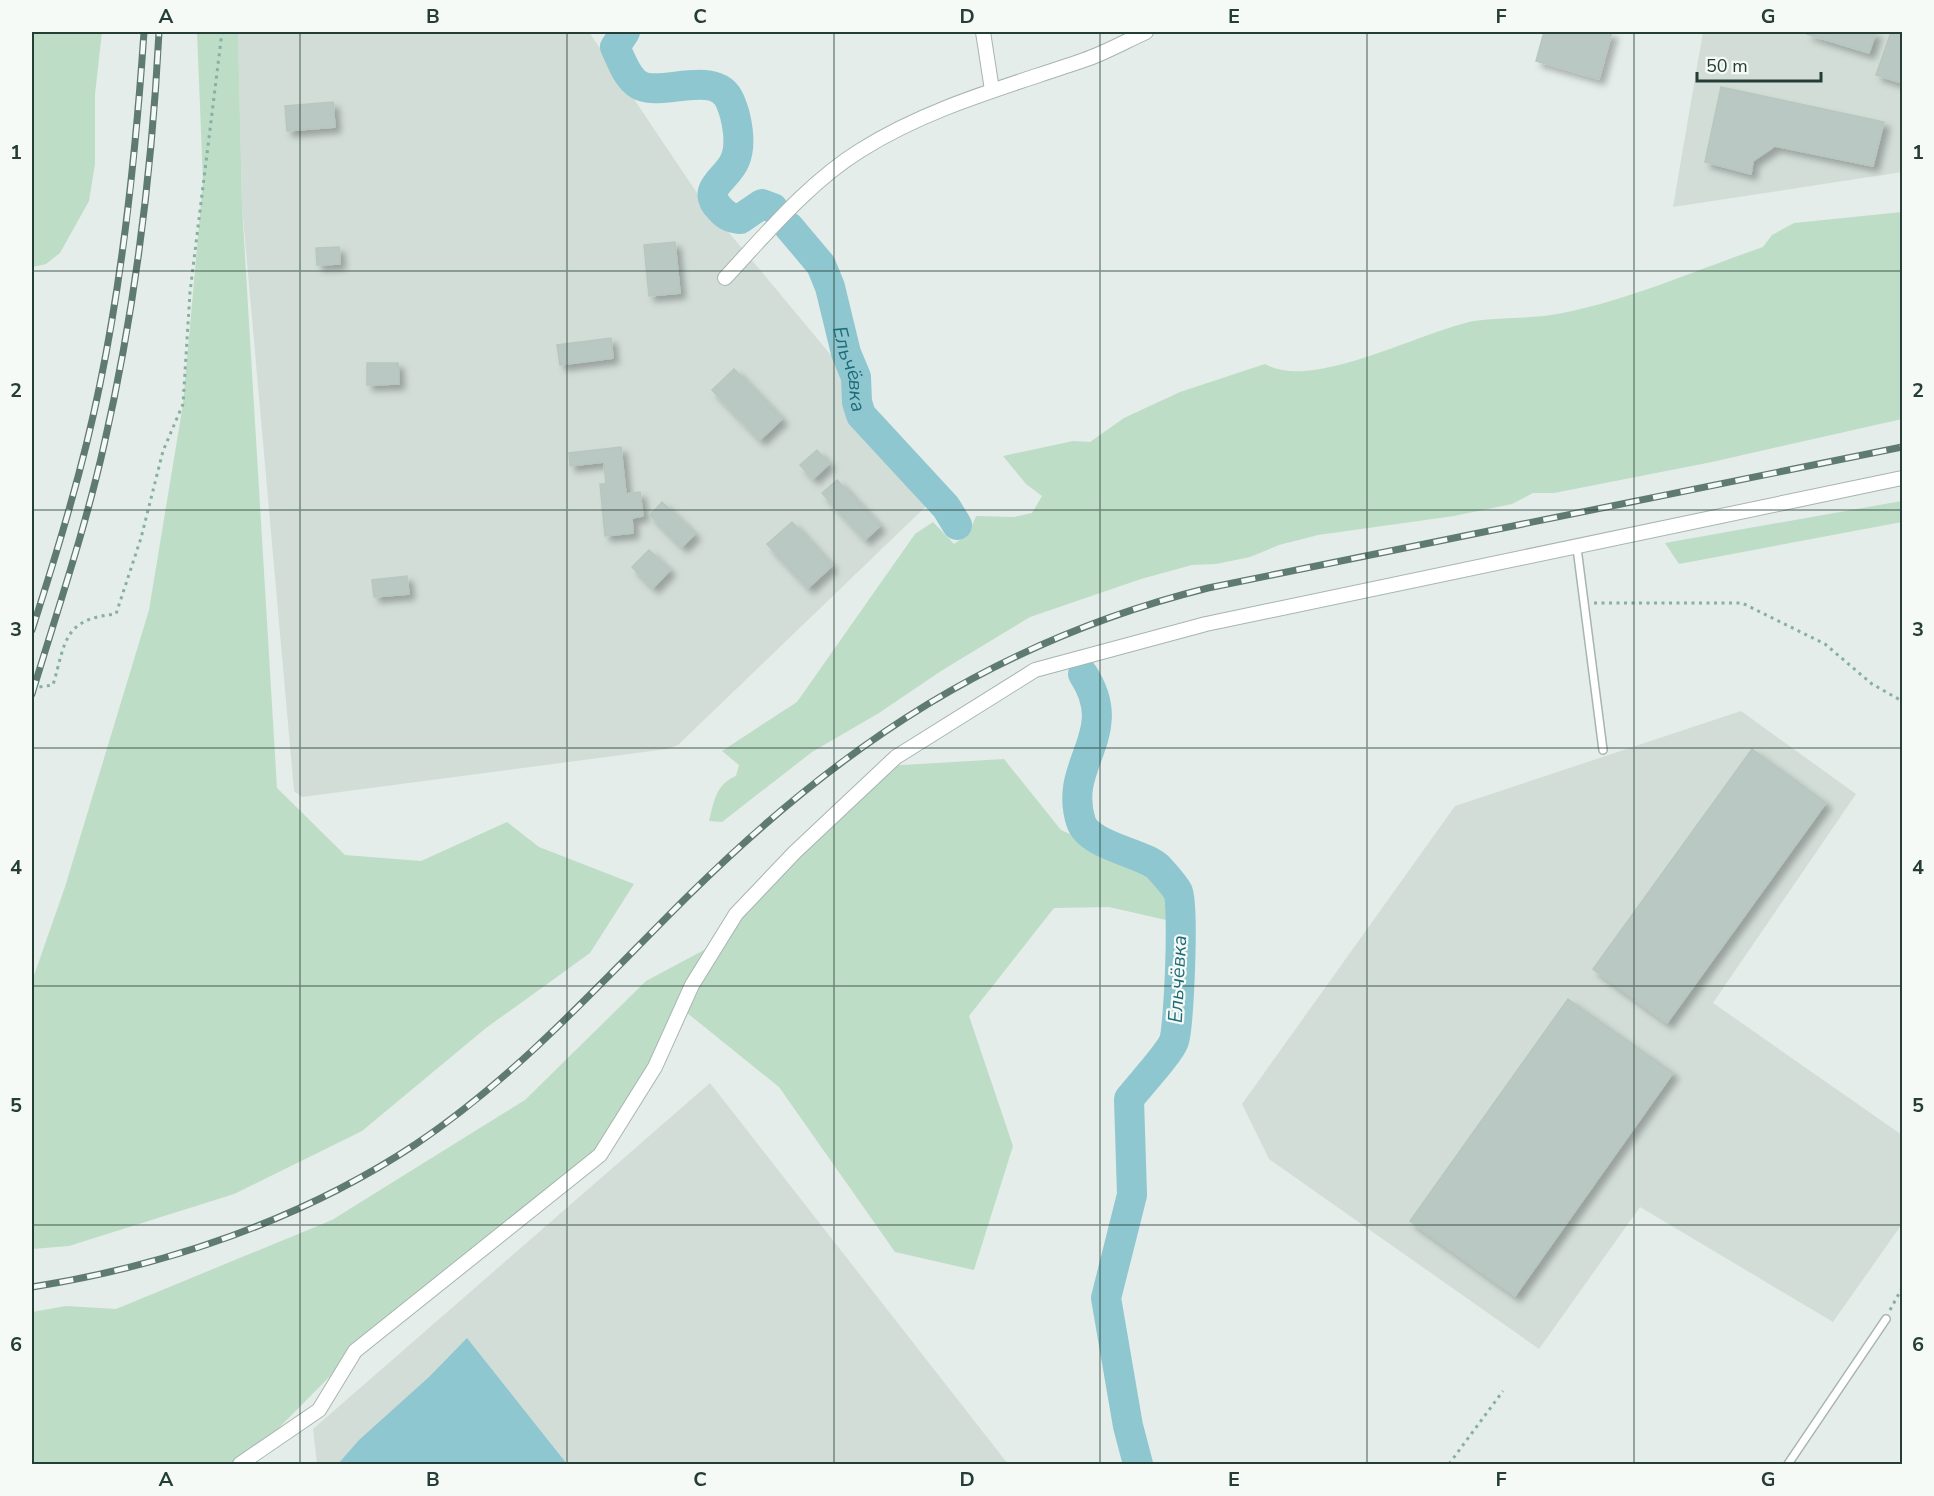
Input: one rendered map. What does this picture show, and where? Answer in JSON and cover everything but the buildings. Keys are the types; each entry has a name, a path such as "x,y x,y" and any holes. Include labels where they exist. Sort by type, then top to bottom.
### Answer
{"street":[{"path":"983,32 992,90"},
{"path":"725,278 796,203 860,150 913,122 992,90 1087,59 1146,32"},
{"path":"240,1464 319,1410 355,1351 600,1155 655,1066 692,985 736,914 795,852 896,757 1035,670 1206,624 1902,478"}],"lane":[{"path":"1577,548 1586,603 1603,750"},
{"path":"1788,1464 1886,1319"}],"path":[{"path":"32,688 53,685 65,644 71,631 82,620 116,614 141,538 163,451 183,404 190,292 222,32"},
{"path":"1586,603 1742,603 1825,644 1872,684 1902,701"},
{"path":"1886,1319 1902,1288"},
{"path":"1449,1464 1503,1391"}],"shaded area":[{"path":"238,32 589,32 701,199 943,490 678,745 667,749 302,797 294,791 242,206"},
{"path":"1703,32 1902,32 1902,172 1673,207"},
{"path":"1741,711 1856,794 1713,1003 1902,1135 1902,1224 1833,1322 1640,1207 1539,1349 1269,1159 1242,1104 1455,806"},
{"path":"710,1083 1008,1464 317,1464 313,1429"}],"green space":[{"path":"32,32 102,32 95,94 95,164 89,201 60,253 46,264 33,267"},
{"path":"197,32 238,32 242,206 277,788 345,855 421,861 507,822 539,847 634,884 590,953 486,1028 362,1131 234,1194 69,1246 32,1249 32,981 65,887 149,610 183,404 203,181"},
{"path":"1902,212 1902,419 1712,462 1554,493 1533,493 1512,504 1454,516 1318,535 1279,545 1250,557 1216,564 1192,565 1141,579 1030,617 941,671 879,713 812,752 722,822 709,821 720,788 736,776 739,765 722,751 797,702 915,534 933,522 954,544 969,533 976,516 1014,517 1032,513 1042,496 1026,484 1003,456 1073,441 1090,442 1124,418 1180,392 1265,364 1285,371 1310,370 1367,357 1474,321 1551,315 1577,310 1658,286 1763,247 1772,235 1794,223"},
{"path":"1902,501 1902,522 1679,564 1665,543"},
{"path":"1004,759 1061,830 1164,876 1179,923 1109,907 1054,908 969,1016 1013,1146 974,1270 895,1252 779,1087 681,1008 600,1155 355,1351 250,1457 252,1464 32,1464 32,1312 66,1306 116,1309 332,1220 525,1100 646,981 719,942 886,766"}],"water":[{"path":"467,1338 567,1464 338,1464 359,1440 429,1377"}],"waterway":[{"name":"Ельчёвка","path":"625,32 615,47 626,70 638,85 654,88 703,85 724,92 730,101 737,122 737,154 731,167 714,189 712,195 714,202 724,213 740,219 762,204 773,208"},
{"name":"Ельчёвка","path":"789,227 821,265 830,287 846,353 856,377 857,402 861,415 946,507 957,525"},
{"name":"Ельчёвка","path":"1083,674 1094,695 1097,715 1095,732 1079,783 1077,801 1081,822 1094,837 1158,867 1178,892 1180,902 1180,966 1176,1031 1171,1047 1129,1099 1132,1195 1106,1298 1128,1426 1138,1464"}],"railway":[{"path":"32,630 78,477 108,340 128,209 144,32"},
{"path":"32,694 88,508 104,445 125,343 147,188 159,32"},
{"path":"32,1287 133,1266 232,1236 327,1195 373,1171 416,1144 454,1117 525,1057 690,894 747,840 806,790 866,745 928,704 992,668 1060,637 1132,610 1208,588 1902,447"}]}
